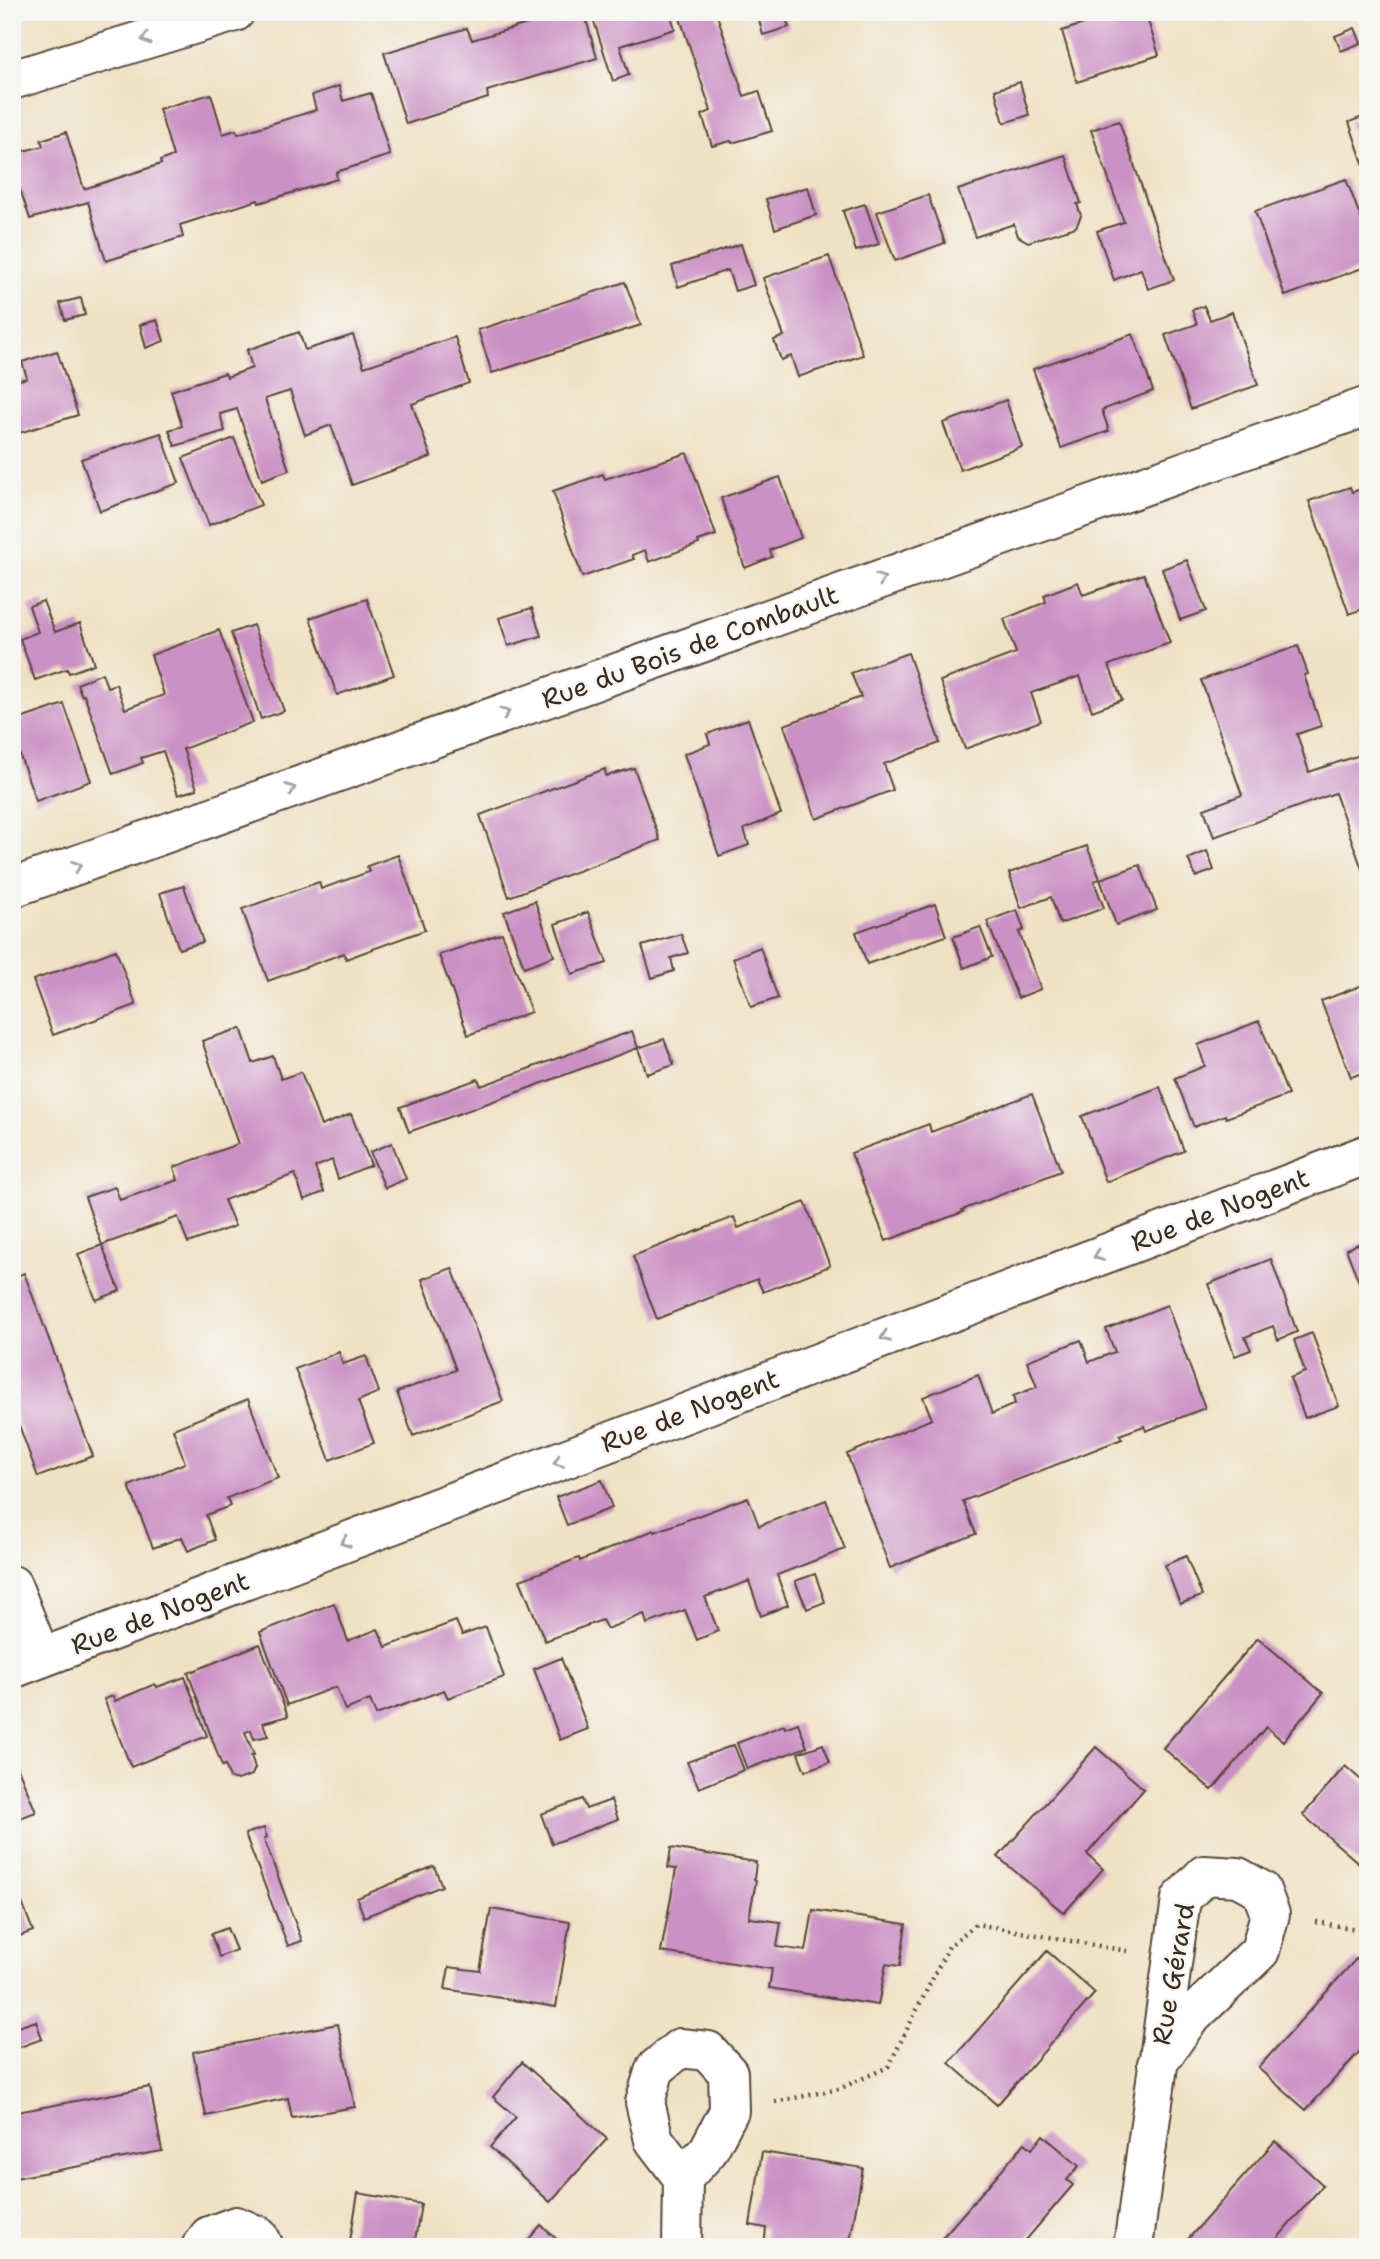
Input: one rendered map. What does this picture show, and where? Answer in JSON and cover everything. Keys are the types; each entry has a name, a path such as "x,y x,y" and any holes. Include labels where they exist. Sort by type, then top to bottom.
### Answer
{"street":[{"path":"12,80 235,12"},
{"name":"Rue du Bois de Combault","path":"12,888 1368,406"},
{"name":"Rue de Nogent","path":"27,1664 1368,1154"},
{"path":"12,1585 27,1664"},
{"name":"Rue Gérard","path":"1133,2247 1157,2064 1181,1899 1204,1875 1238,1877 1261,1890 1270,1914 1260,1951 1188,2020 1157,2064"},
{"path":"682,2247 683,2178 654,2140 645,2102 655,2068 680,2048 708,2051 728,2073 729,2111 708,2151 683,2178"},
{"path":"201,2247 209,2236 236,2227 259,2236 264,2247"}],"path":[{"path":"729,2111 839,2089 888,2067 949,1946 976,1924 1172,1959"}],"building":[{"path":"568,12 584,12 597,58 487,91 488,98 406,124 384,53 467,28 472,40"},
{"path":"591,12 670,12 675,29 620,46 629,75 613,81"},
{"path":"678,12 716,12 744,96 759,91 772,131 712,146 702,115 711,111"},
{"path":"757,12 807,13 786,19 789,27 763,35"},
{"path":"1120,12 1145,12 1159,55 1077,82 1062,31"},
{"path":"1355,28 1361,43 1341,51 1335,36"},
{"path":"1020,82 1029,115 1004,123 995,90"},
{"path":"339,86 343,101 371,93 390,155 336,172 337,179 180,225 183,237 106,261 88,202 30,219 12,165 12,154 43,146 41,140 66,132 84,189 161,164 160,161 173,156 159,109 211,94 223,134 236,130 238,134 316,110 312,95"},
{"path":"1368,115 1368,175 1367,175 1349,122"},
{"path":"1119,121 1174,280 1148,289 1141,269 1114,280 1097,231 1124,222 1091,130"},
{"path":"1065,155 1081,203 1077,204 1081,216 1076,227 1028,242 1018,236 1014,224 975,237 958,190"},
{"path":"1346,179 1368,237 1368,266 1285,296 1255,211"},
{"path":"808,187 816,215 775,229 766,199"},
{"path":"928,195 945,243 895,261 877,212"},
{"path":"865,204 879,244 856,251 843,211"},
{"path":"741,244 754,285 735,291 728,270 678,287 672,266"},
{"path":"829,256 863,355 798,377 791,356 781,360 774,340 784,336 763,278"},
{"path":"625,282 641,325 492,373 478,330"},
{"path":"81,298 85,315 65,320 60,303"},
{"path":"1204,306 1210,320 1232,312 1258,385 1191,409 1165,335 1197,324 1192,310"},
{"path":"157,320 164,341 146,348 140,325"},
{"path":"299,332 305,350 353,335 364,367 455,337 469,383 412,404 431,457 352,485 331,425 305,435 290,391 265,399 289,470 262,480 237,409 220,414 225,431 175,446 169,430 182,426 171,391 225,373 227,377 252,368 247,350"},
{"path":"1133,334 1153,391 1102,410 1109,431 1061,448 1033,369"},
{"path":"57,351 78,415 19,433 16,423 12,424 12,382 27,378 22,362"},
{"path":"1006,400 1022,447 960,470 943,423"},
{"path":"161,433 179,483 100,511 81,459"},
{"path":"234,438 261,505 209,525 183,458"},
{"path":"687,453 716,535 649,562 645,550 632,555 634,559 582,577 553,491 603,474 605,479"},
{"path":"780,477 801,538 770,550 772,557 745,568 721,498"},
{"path":"1350,487 1352,492 1368,487 1368,552 1365,553 1368,561 1368,607 1349,614 1309,501"},
{"path":"1187,560 1206,611 1180,620 1162,569"},
{"path":"1144,574 1170,643 1109,665 1122,700 1092,711 1080,676 1031,693 1041,721 965,749 940,681 1016,653 1004,619 1046,602 1044,595 1078,582 1083,595"},
{"path":"367,599 394,675 337,695 310,618"},
{"path":"43,601 55,632 80,623 94,664 69,673 67,669 35,680 20,639 38,632 29,606"},
{"path":"532,608 541,636 508,646 499,618"},
{"path":"253,625 284,711 261,719 231,633"},
{"path":"219,630 253,722 183,749 197,789 178,795 163,751 141,758 143,763 113,774 84,695 82,696 77,684 102,673 107,687 116,684 125,709 164,695 151,655"},
{"path":"1298,646 1308,674 1304,675 1321,726 1297,734 1309,772 1366,753 1368,757 1368,886 1335,793 1214,837 1204,809 1242,795 1201,680"},
{"path":"908,653 940,743 884,764 893,790 816,819 784,725 861,697 851,673"},
{"path":"64,704 91,781 36,801 12,733 12,722"},
{"path":"748,719 781,814 744,829 749,845 719,856 684,754 710,744 707,734"},
{"path":"634,768 660,840 509,897 480,815 605,769 606,776"},
{"path":"1087,846 1100,879 1094,881 1104,908 1060,924 1051,897 1021,908 1009,873"},
{"path":"1207,851 1214,870 1196,877 1188,859"},
{"path":"398,855 425,930 346,959 344,953 268,981 242,909 319,882 321,889 369,872 367,866"},
{"path":"1140,865 1157,910 1116,925 1100,879"},
{"path":"184,886 203,942 179,949 160,893"},
{"path":"535,901 554,956 524,967 504,912"},
{"path":"935,904 946,936 867,964 856,932"},
{"path":"1017,910 1024,930 1019,932 1041,989 1018,998 987,921"},
{"path":"588,912 607,963 572,974 555,924"},
{"path":"980,927 992,957 964,968 953,937"},
{"path":"502,933 531,1012 468,1035 439,955"},
{"path":"681,934 688,953 671,958 674,971 652,978 642,946"},
{"path":"760,947 778,998 751,1007 733,958"},
{"path":"116,950 136,1005 53,1035 33,980"},
{"path":"1368,983 1368,1071 1351,1077 1321,1001"},
{"path":"1259,1021 1288,1095 1194,1127 1175,1078 1205,1066 1198,1045"},
{"path":"241,1028 253,1063 273,1056 281,1079 301,1072 321,1126 351,1114 371,1165 338,1179 332,1160 315,1167 324,1192 304,1200 295,1174 224,1200 235,1226 188,1243 178,1217 102,1245 85,1197 115,1187 120,1200 178,1180 174,1167 238,1144 202,1041"},
{"path":"632,1031 638,1048 409,1132 400,1107 478,1079 481,1086"},
{"path":"664,1039 674,1065 647,1074 638,1048"},
{"path":"1160,1087 1184,1151 1106,1182 1082,1116"},
{"path":"1032,1094 1061,1171 886,1241 851,1153 929,1124 931,1132"},
{"path":"392,1143 406,1179 385,1188 370,1152"},
{"path":"805,1202 830,1266 763,1292 757,1279 657,1319 633,1256 734,1217 738,1228"},
{"path":"1368,1240 1368,1305 1346,1249"},
{"path":"102,1245 120,1291 96,1300 78,1254"},
{"path":"1271,1259 1297,1332 1278,1340 1273,1326 1245,1337 1251,1350 1235,1356 1208,1284"},
{"path":"452,1268 503,1401 413,1436 397,1392 456,1370 422,1279"},
{"path":"24,1273 93,1456 38,1477 12,1406 12,1278"},
{"path":"1167,1305 1205,1408 1146,1431 1144,1426 1119,1435 1122,1439 963,1501 976,1534 890,1568 847,1454 932,1419 923,1397 978,1375 992,1414 1015,1404 1013,1396 1037,1387 1027,1361 1081,1340 1089,1362 1115,1352 1106,1329"},
{"path":"1312,1333 1339,1406 1305,1418 1290,1378 1305,1372 1294,1340"},
{"path":"339,1352 343,1364 366,1356 379,1392 358,1401 374,1443 330,1460 295,1369"},
{"path":"248,1399 278,1478 227,1498 230,1506 206,1515 215,1540 188,1551 182,1537 153,1548 129,1486 185,1463 173,1429"},
{"path":"602,1480 612,1508 567,1525 556,1497"},
{"path":"748,1497 759,1526 826,1500 845,1549 777,1575 788,1605 761,1616 749,1581 705,1597 718,1631 697,1640 685,1610 647,1624 644,1614 607,1629 602,1620 545,1641 520,1580 579,1558 580,1561 654,1530 655,1532"},
{"path":"1186,1556 1202,1596 1180,1604 1165,1565"},
{"path":"815,1574 825,1602 807,1609 795,1581"},
{"path":"334,1603 348,1641 378,1629 386,1647 456,1621 462,1635 486,1627 504,1677 448,1698 444,1690 376,1715 370,1700 345,1710 336,1687 287,1705 260,1632"},
{"path":"1258,1638 1323,1693 1283,1741 1266,1727 1212,1790 1163,1748"},
{"path":"260,1644 288,1716 263,1723 268,1736 254,1739 251,1730 245,1732 254,1755 251,1755 255,1768 252,1775 238,1780 230,1778 225,1765 222,1766 188,1673"},
{"path":"561,1658 588,1729 560,1740 534,1669"},
{"path":"185,1677 207,1736 131,1767 104,1699 113,1696 115,1701 155,1684 157,1687"},
{"path":"798,1723 807,1747 747,1769 737,1743 784,1725 785,1728"},
{"path":"823,1744 830,1762 805,1771 798,1753"},
{"path":"734,1745 744,1770 699,1788 687,1762"},
{"path":"1096,1747 1144,1789 1087,1854 1103,1869 1064,1913 998,1857"},
{"path":"12,1754 36,1812 12,1821"},
{"path":"1345,1766 1368,1786 1368,1871 1303,1815"},
{"path":"582,1799 586,1809 611,1800 618,1819 552,1844 541,1814"},
{"path":"264,1828 267,1837 264,1839 302,1941 288,1946 245,1834"},
{"path":"671,1848 756,1862 756,1881 749,1918 781,1922 777,1947 806,1951 813,1910 906,1924 900,1966 886,1964 878,2005 769,1988 772,1969 661,1952 676,1869 668,1868"},
{"path":"434,1866 442,1886 364,1917 357,1898"},
{"path":"12,1877 33,1931 12,1939"},
{"path":"491,1909 570,1922 556,2007 445,1989 449,1967 480,1971"},
{"path":"227,1928 236,1950 219,1957 211,1934"},
{"path":"1047,1951 1095,1993 997,2105 949,2063"},
{"path":"1356,1959 1368,1970 1368,2054 1362,2049 1306,2110 1258,2068"},
{"path":"36,2021 42,2039 12,2050 12,2029"},
{"path":"338,2024 355,2107 292,2118 288,2098 206,2116 193,2052"},
{"path":"522,2062 607,2139 550,2202 490,2147 516,2117 493,2097"},
{"path":"150,2087 162,2151 15,2178 12,2113"},
{"path":"1043,2135 1079,2166 1067,2180 1073,2185 1020,2247 934,2247 1025,2143 1032,2149"},
{"path":"1275,2141 1323,2185 1270,2247 1181,2247"},
{"path":"762,2152 863,2168 849,2247 764,2247 766,2228 750,2225"},
{"path":"358,2193 421,2204 414,2247 349,2247"},
{"path":"541,2225 565,2247 522,2247"}]}
